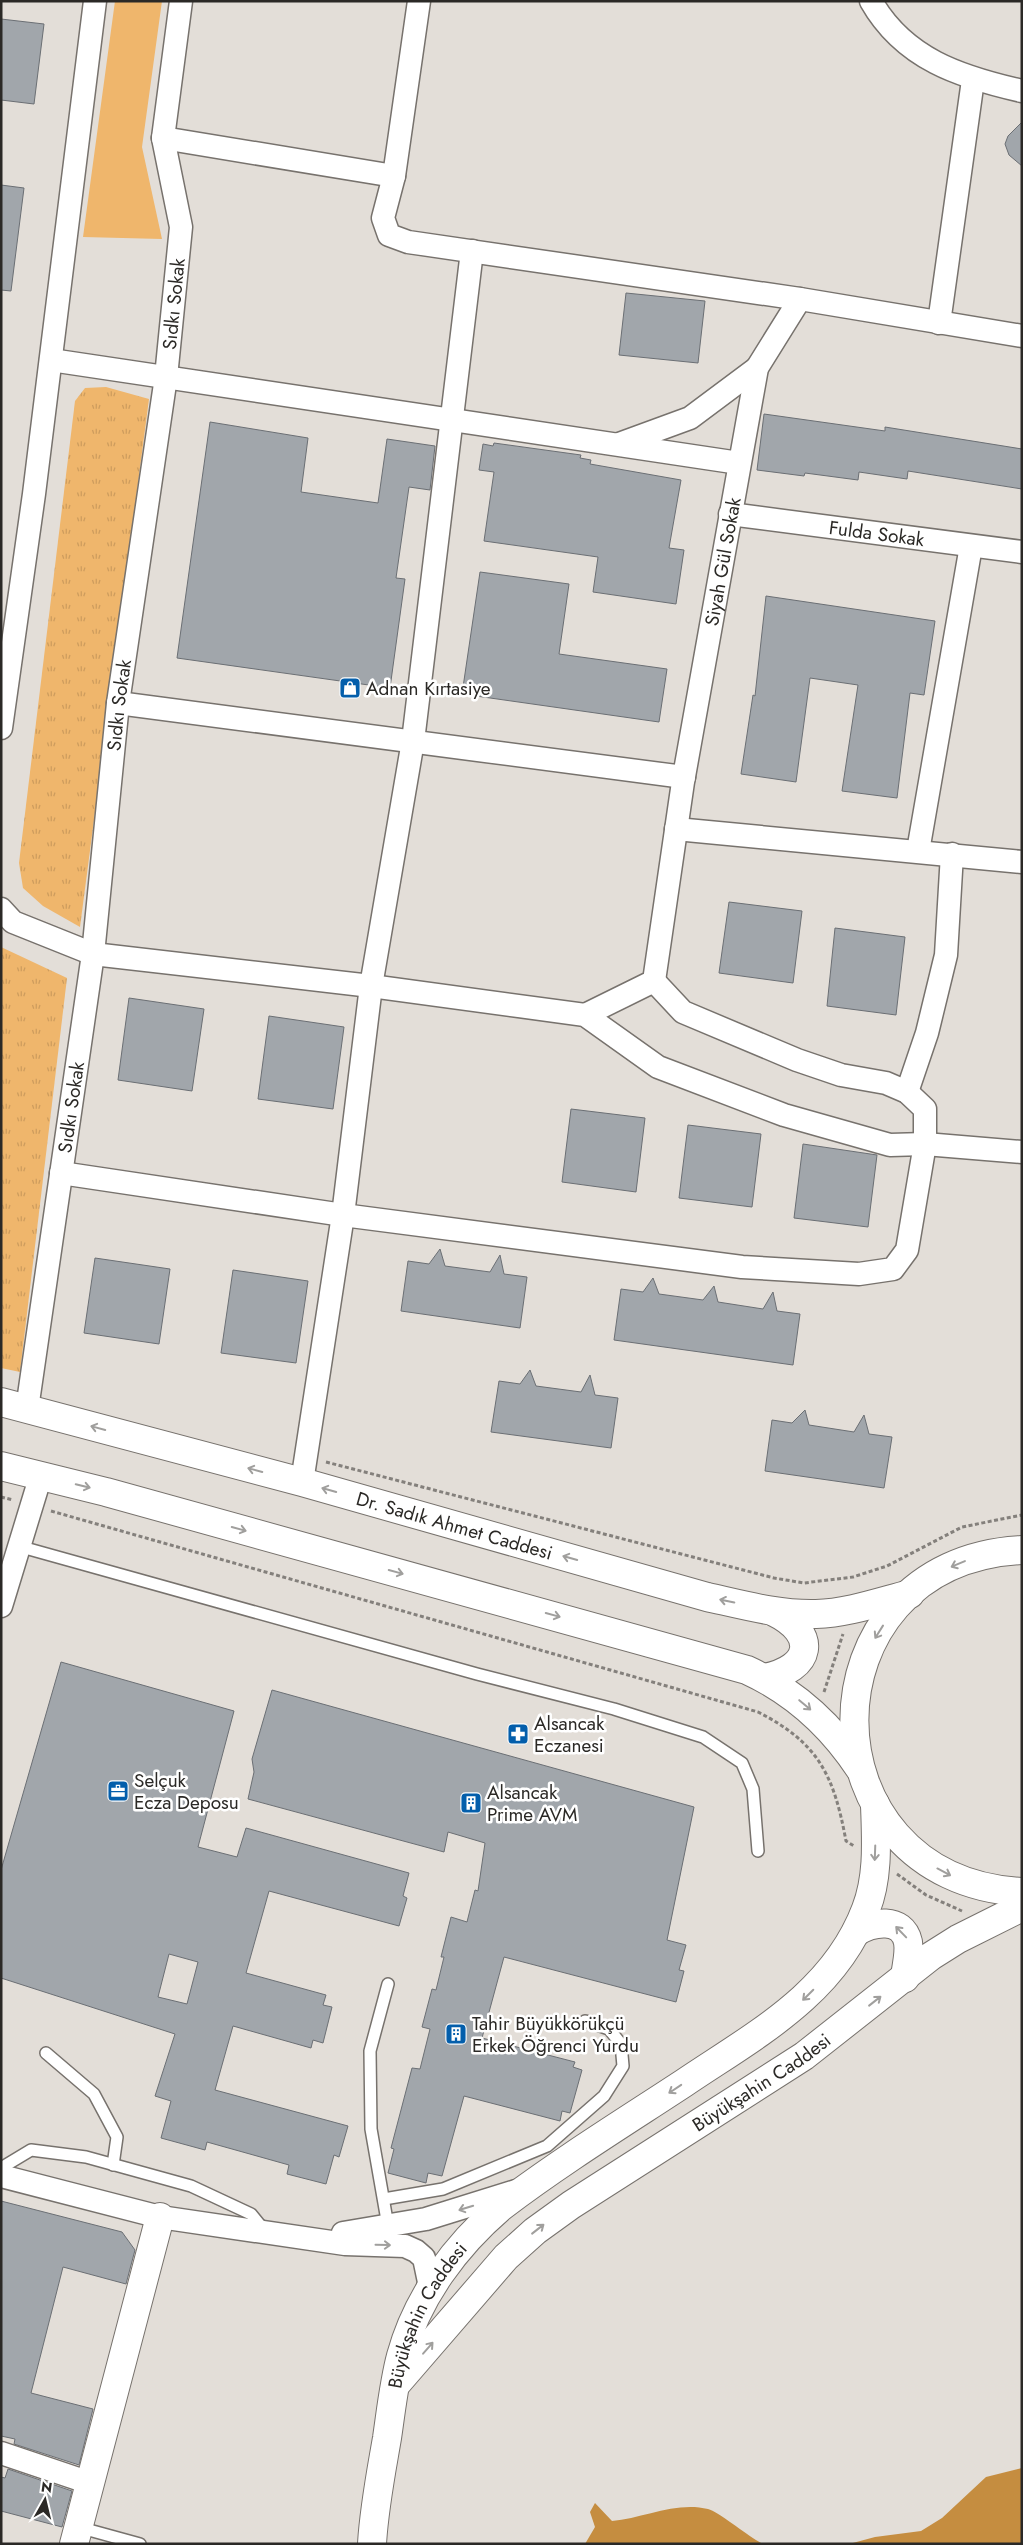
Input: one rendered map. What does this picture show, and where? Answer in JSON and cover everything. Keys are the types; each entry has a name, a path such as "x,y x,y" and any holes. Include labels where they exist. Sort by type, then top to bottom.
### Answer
{"main road":[{"name":"Dr. Sadık Ahmet Caddesi","path":"1,1402 303,1469 706,1597 774,1612 817,1614 851,1610 910,1594"},
{"path":"1,1466 40,1475 722,1662 764,1678 783,1689 817,1716 840,1739 860,1769 875,1804 896,1834 916,1853 938,1869 972,1884 1022,1892"},
{"path":"860,1769 854,1731 854,1706 858,1681 866,1656 877,1633 910,1594 939,1573 956,1564 990,1553 1022,1550"},
{"path":"764,1678 789,1670 797,1663 803,1652 803,1638 798,1627 774,1612"},
{"name":"Büyükşahin Caddesi","path":"396,2385 401,2356 426,2296 459,2249 482,2223 529,2186 779,2020 824,1979 842,1957 867,1907 874,1873 875,1804"},
{"name":"Büyükşahin Caddesi","path":"396,2385 506,2258 535,2231 571,2204 804,2056 931,1956 958,1939 1022,1907"},
{"path":"856,1932 867,1925 878,1922 891,1924 901,1930 908,1940 909,1953 905,1978"},
{"path":"76,2536 160,2216"},
{"path":"372,2544 374,2516 396,2385"}],"street":[{"path":"1,728 8,636 51,360 95,1"},
{"name":"Sıdkı Sokak","path":"27,1409 93,954 118,703 166,377 181,227 163,138 181,1"},
{"path":"419,1 394,176 384,218 389,235 408,242 800,299 1022,336"},
{"path":"871,1 883,22 920,56 973,80 1022,91"},
{"path":"938,323 973,80"},
{"path":"163,138 394,176"},
{"path":"303,1469 312,1426 342,1215 371,986 413,741 472,251"},
{"name":"Siyah Gül Sokak","path":"654,981 684,777 757,368 800,299"},
{"path":"51,360 739,462"},
{"path":"617,444 690,418 757,368"},
{"name":"Fulda Sokak","path":"730,514 1022,552"},
{"path":"918,851 971,546"},
{"path":"118,703 684,777"},
{"path":"676,829 1022,862"},
{"path":"907,1092 927,1032 946,955 952,854"},
{"path":"1,909 13,922 93,954 371,986 585,1015 658,1067 775,1112 890,1145 925,1144 1022,1152"},
{"path":"61,1173 342,1215 742,1267 859,1274 893,1269 907,1250 925,1144 925,1109 907,1092 886,1083 841,1075 798,1060 683,1012 654,981 585,1015"},
{"path":"1,1606 4,1579 18,1546 40,1475"},
{"path":"1,2176 160,2216 345,2244 405,2246 416,2251 424,2258 428,2268 426,2296"},
{"path":"300,2236 388,2226 450,2213 529,2186"},
{"path":"1,2453 90,2483"}],"lane":[{"path":"18,1546 477,1674 614,1710 703,1737 742,1763 752,1789 758,1851"},
{"path":"388,1984 370,2051 371,2129 388,2226"},
{"path":"384,2199 443,2189 547,2146 604,2096 623,2066 621,2044 609,2028 585,2021"},
{"path":"46,2052 94,2094 117,2137 114,2165"},
{"path":"1,2168 31,2150 86,2157 191,2186 251,2214 265,2232"},
{"path":"76,2536 140,2544"}],"path":[{"path":"303,1469 788,1581 815,1582 863,1574 887,1566 962,1527 1022,1515"},
{"path":"51,1510 728,1702 771,1719 802,1742 819,1761 831,1780 841,1813 846,1841"},
{"path":"802,1742 812,1732 863,1574"}],"green space":[{"path":"115,1 162,1 142,147 162,239 83,237"},
{"path":"106,387 149,399 80,927 43,906 23,888 19,863 75,401 85,388"},
{"path":"1,947 67,978 20,1372 1,1368"}],"shaded area":[{"path":"1022,2468 1022,2544 849,2544 875,2537 921,2531 942,2518 986,2477"},
{"path":"595,2503 612,2521 672,2508 696,2507 708,2509 763,2544 585,2544 595,2527 590,2512"}],"building":[{"path":"1,19 44,24 34,104 1,100"},
{"path":"1022,122 1022,166 1009,155 1005,144 1008,136"},
{"path":"1,185 24,188 11,291 1,290"},
{"path":"626,293 705,301 698,363 619,355"},
{"path":"764,414 885,431 885,427 1022,449 1022,489 908,471 907,479 859,472 858,480 805,473 804,476 757,470"},
{"path":"210,422 308,438 301,492 378,503 387,439 435,446 430,490 409,487 396,578 405,579 390,688 177,658"},
{"path":"494,443 581,455 580,458 591,460 590,464 681,480 669,548 684,550 676,604 593,592 598,557 484,541 494,472 479,470 483,444 493,446"},
{"path":"480,572 569,584 559,654 667,669 659,722 462,694"},
{"path":"766,596 935,621 924,695 910,693 897,798 842,791 858,685 810,678 796,782 741,774 753,695 755,696"},
{"path":"729,902 802,911 793,983 719,973"},
{"path":"835,928 905,937 896,1015 827,1006"},
{"path":"129,998 204,1009 192,1091 118,1080"},
{"path":"269,1016 344,1027 333,1109 258,1099"},
{"path":"571,1109 645,1118 636,1192 562,1182"},
{"path":"688,1125 761,1134 752,1207 679,1198"},
{"path":"803,1144 877,1155 868,1227 794,1218"},
{"path":"440,1249 445,1266 490,1272 500,1255 504,1274 527,1277 520,1328 401,1311 408,1261 429,1264"},
{"path":"95,1258 170,1269 159,1344 84,1333"},
{"path":"233,1270 308,1281 296,1363 221,1353"},
{"path":"653,1278 659,1294 703,1300 714,1286 718,1302 763,1309 773,1292 777,1311 800,1314 793,1365 614,1340 621,1289 643,1292"},
{"path":"530,1370 536,1386 581,1392 590,1375 595,1395 618,1398 611,1448 491,1432 499,1381 520,1384"},
{"path":"805,1410 809,1425 854,1432 864,1415 869,1434 892,1437 884,1488 765,1471 772,1420 792,1423"},
{"path":"61,1662 234,1711 198,1847 237,1857 246,1828 409,1873 403,1896 407,1898 399,1926 269,1891 246,1973 326,1995 323,2005 332,2007 323,2043 313,2040 311,2048 233,2026 215,2090 348,2126 339,2157 334,2155 326,2184 287,2174 289,2165 207,2142 205,2150 161,2138 171,2101 155,2096 175,2034 1,1978 1,1870","holes":["169,1954 198,1962 187,2004 158,1997"]},
{"path":"272,1690 694,1807 667,1940 686,1945 679,1970 684,1971 676,2002 504,1957 482,2038 575,2062 573,2067 582,2070 570,2113 562,2111 560,2121 464,2096 442,2176 428,2173 426,2183 388,2173 394,2149 391,2148 412,2068 420,2069 430,2029 422,2027 432,1989 436,1990 444,1957 441,1957 451,1917 467,1922 475,1890 478,1891 485,1843 448,1832 444,1852 248,1799 254,1772 252,1759"},
{"path":"1,2201 122,2232 135,2250 126,2284 63,2267 31,2393 93,2409 79,2465 14,2444 15,2439 1,2436"},
{"path":"8,2469 72,2491 62,2527 1,2511 1,2477 5,2478"}],"place":[{"name":"Adnan Kırtasiye","path":"350,688"},
{"name":"Alsancak Eczanesi","path":"518,1734"},
{"name":"Selçuk Ecza Deposu","path":"118,1791"},
{"name":"Alsancak Prime AVM","path":"471,1803"},
{"name":"Tahir Büyükkörükçü Erkek Öğrenci Yurdu","path":"456,2034"}]}
